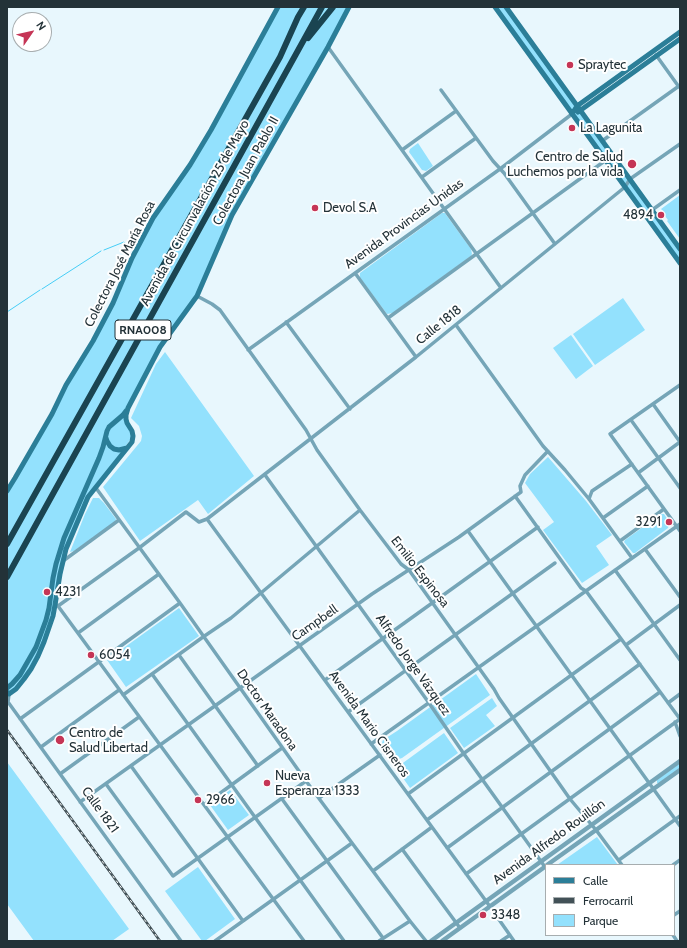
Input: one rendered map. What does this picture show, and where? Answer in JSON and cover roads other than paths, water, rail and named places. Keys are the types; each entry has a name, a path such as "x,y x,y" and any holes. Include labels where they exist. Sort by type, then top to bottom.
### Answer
{"highway":[{"name":"Avenida de Circunvalación 25 de Mayo","path":"7,544 280,57 303,7"},
{"name":"Avenida de Circunvalación 25 de Mayo","path":"7,577 322,7"},
{"name":"RNA008","path":"297,52 333,7"}],"main road":[{"name":"Colectora José María Rosa","path":"7,491 52,414 66,385 93,341 113,303 132,258 154,218 190,165 211,130 278,7"},
{"name":"Colectora Juan Pablo II","path":"7,688 20,674 36,647 46,620 56,564 64,538 99,458 109,427 123,415 128,408 160,347 198,296 232,215 328,47 349,7"},
{"path":"495,7 680,263"},
{"path":"506,7 680,249"},
{"name":"Avenida Provincias Unidas","path":"572,114 680,32"},
{"name":"Avenida Provincias Unidas","path":"579,108 680,39"},
{"path":"8,693 16,689 31,669 38,656 57,605 62,561 88,497 132,442 132,431 126,419 128,408"},
{"path":"113,424 122,422 129,426"},
{"path":"106,436 110,446 114,449 125,449 129,446"}],"street":[{"path":"328,47 501,288"},
{"path":"602,141 679,87 653,51"},
{"path":"440,90 555,244"},
{"path":"402,150 456,111"},
{"name":"Avenida Provincias Unidas","path":"248,350 500,169 572,114"},
{"path":"422,177 476,138"},
{"name":"Calle 1818","path":"207,519 456,325 625,186 630,179 680,144"},
{"path":"388,318 606,160"},
{"path":"652,210 680,190"},
{"path":"355,273 416,357"},
{"name":"Emilio Espinosa","path":"198,296 220,310 306,430 317,450 360,510 401,564 409,570 479,667 512,718 570,799 592,824 621,864"},
{"path":"286,322 350,409"},
{"path":"456,325 539,440 589,499 632,558"},
{"path":"680,385 610,434 664,509 678,525 680,531"},
{"path":"638,473 680,442 653,404"},
{"path":"631,420 680,488"},
{"name":"Campbell","path":"80,802 358,604 468,531 521,492 520,486 525,475 548,451"},
{"path":"589,499 592,491 632,464"},
{"name":"Alfredo Jorge Vázquez","path":"265,475 406,670 482,780 545,865"},
{"path":"603,518 648,486"},
{"name":"Doctor Maradona","path":"96,488 180,603 306,781 426,941"},
{"path":"466,874 680,719 586,591 581,588 515,496"},
{"path":"620,541 664,509"},
{"path":"123,694 231,618 360,510"},
{"path":"57,605 139,548 186,512 199,522 207,519"},
{"name":"Avenida Mario Cisneros","path":"207,519 514,941"},
{"path":"62,561 119,520"},
{"path":"371,744 678,525"},
{"path":"325,680 538,527"},
{"path":"468,531 680,826"},
{"path":"645,549 680,598"},
{"path":"348,712 555,563"},
{"path":"615,570 680,660"},
{"path":"78,633 159,574"},
{"path":"50,602 57,605 78,633 304,941"},
{"path":"20,719 180,603"},
{"path":"626,645 680,605"},
{"path":"408,794 621,638"},
{"path":"179,655 258,766"},
{"path":"427,820 640,664"},
{"path":"152,674 344,941"},
{"path":"40,747 119,690"},
{"path":"447,848 660,692"},
{"name":"Calle 1821","path":"8,693 8,702 181,941"},
{"path":"668,703 680,694"},
{"path":"60,774 139,717"},
{"path":"675,722 680,736"},
{"path":"204,805 282,748"},
{"path":"319,798 380,755"},
{"name":"Avenida Alfredo Rouillón","path":"431,941 680,761"},
{"path":"131,766 243,921"},
{"name":"Avenida Alfredo Rouillón","path":"549,864 680,770"},
{"path":"106,784 173,876 306,781"},
{"path":"282,799 327,861 381,940 410,921"},
{"path":"619,860 680,816"},
{"path":"373,871 432,827"},
{"path":"215,941 352,844"},
{"path":"402,849 460,928"},
{"name":"Avenida Alfredo Rouillón","path":"442,941 545,867"},
{"path":"501,941 510,935"}],"waterway":[{"path":"104,250 124,242 125,243"},
{"path":"42,289 101,251"},
{"path":"7,312 40,290"}],"railway":[{"path":"7,730 160,941"}],"place":[{"name":"Spraytec","path":"570,65"},
{"name":"La Lagunita","path":"572,128"},
{"name":"Centro de Salud Luchemos por la vida","path":"632,164"},
{"name":"Devol S.A","path":"315,208"},
{"name":"4894","path":"661,215"},
{"name":"3291","path":"669,522"},
{"name":"4231","path":"47,592"},
{"name":"6054","path":"91,655"},
{"name":"Centro de Salud Libertad","path":"60,740"},
{"name":"Nueva Esperanza 1333","path":"267,783"},
{"name":"2966","path":"198,800"},
{"name":"3348","path":"483,915"}]}
